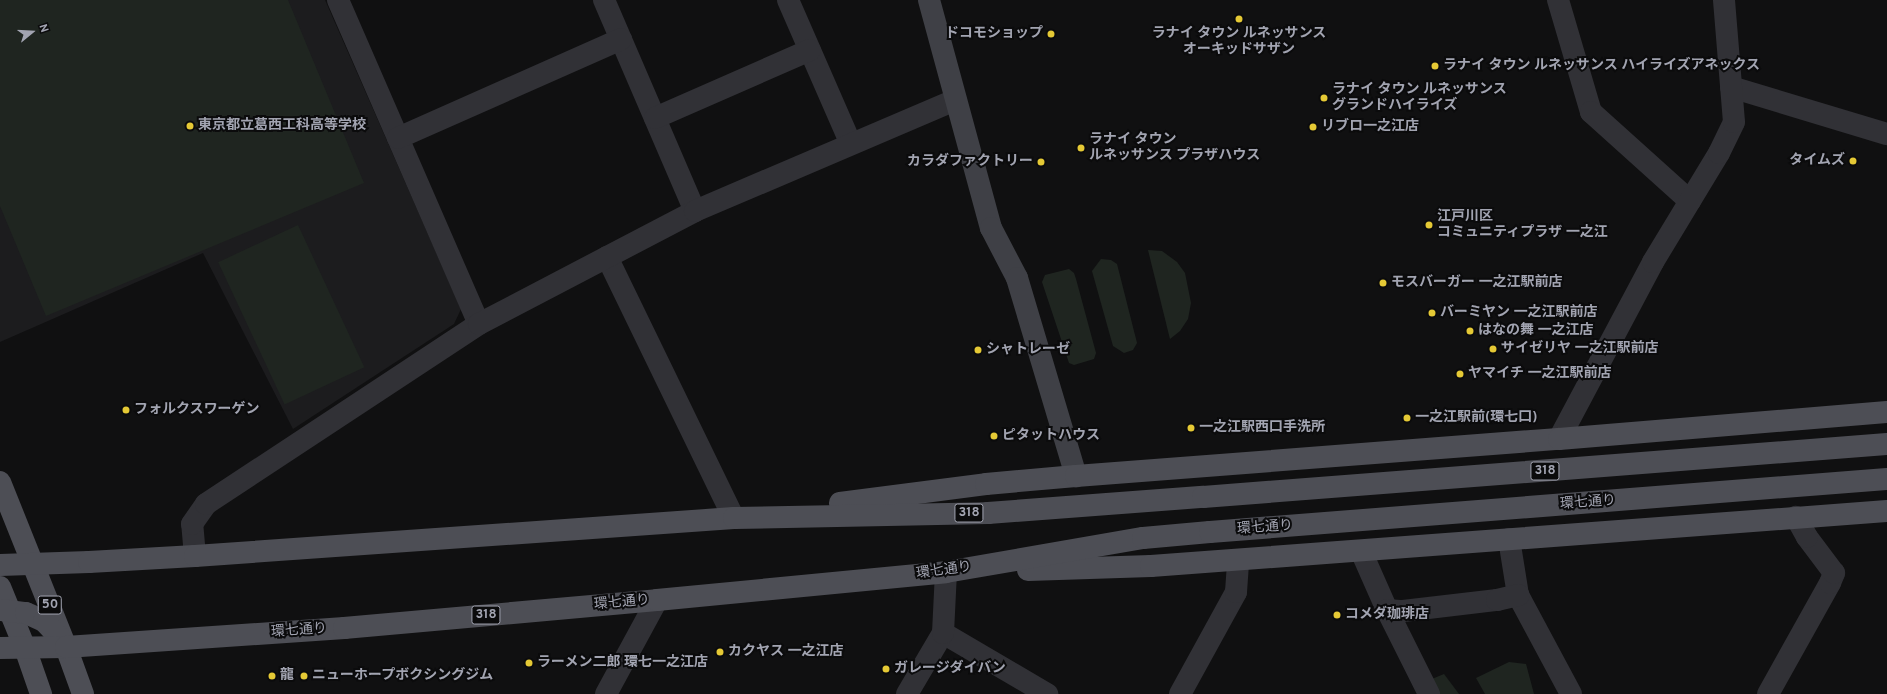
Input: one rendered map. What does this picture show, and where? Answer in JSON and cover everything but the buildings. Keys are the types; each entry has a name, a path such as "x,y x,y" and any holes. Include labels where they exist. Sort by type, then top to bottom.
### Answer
{"main road":[{"path":"734,518 986,484 1887,412"},
{"name":"318","path":"0,565 194,556 734,518 988,512 1203,497 1887,444"},
{"name":"環七通り","path":"0,648 66,647 344,628 657,600 946,572 1143,538 1887,479"},
{"name":"50","path":"0,482 66,647 83,694"},
{"path":"946,572 1151,566 1887,511"},
{"path":"0,587 5,610 25,648 41,694"},
{"path":"5,610 26,613 44,621 53,629 66,647"}],"street":[{"path":"338,0 479,324"},
{"path":"604,0 695,211"},
{"path":"788,0 851,144"},
{"path":"929,0 991,228 1017,278 1076,476"},
{"path":"1558,0 1586,100 1591,112 1599,121 1690,201"},
{"path":"1558,439 1653,262 1719,153 1734,122 1724,0"},
{"path":"398,138 621,39"},
{"path":"655,118 810,50"},
{"path":"1731,87 1887,134"},
{"path":"194,556 192,524 206,504 479,324 695,211 955,100"},
{"path":"608,257 734,518"},
{"path":"1768,694 1830,583 1834,573 1807,537 1796,517"},
{"path":"1509,539 1518,595 1571,694"},
{"path":"1361,551 1387,610 1429,694"},
{"path":"1180,694 1236,592 1238,560"},
{"path":"907,694 943,633 946,572"},
{"path":"1387,610 1403,611 1504,599 1518,595"},
{"path":"606,694 657,600"},
{"path":"943,633 1048,694"}],"shaded area":[{"name":"東京都立葛西工科高等学校","path":"0,0 325,0 461,309 454,324 293,429 203,253 0,342"},
{"name":"東京都立葛西工科高等学校","path":"0,0 288,0 364,183 46,316 0,206"},
{"path":"298,225 364,367 285,404 218,262"},
{"path":"1148,250 1162,251 1177,262 1185,273 1191,303 1188,319 1180,331 1170,339"},
{"path":"1101,259 1111,260 1117,264 1137,343 1133,350 1124,353 1113,346 1092,271"},
{"path":"1069,269 1074,273 1076,279 1096,353 1094,359 1074,365 1069,363 1042,282 1045,275"},
{"path":"1509,662 1526,664 1534,694 1485,694 1476,678"},
{"path":"1444,674 1459,694 1435,694 1427,681"}],"place":[{"name":"ラナイ タウン ルネッサンス オーキッドサザン","path":"1239,19"},
{"name":"ドコモショップ","path":"1051,34"},
{"name":"ラナイ タウン ルネッサンス ハイライズアネックス","path":"1435,66"},
{"name":"ラナイ タウン ルネッサンス グランドハイライズ","path":"1324,98"},
{"name":"東京都立葛西工科高等学校","path":"190,126"},
{"name":"リブロ一之江店","path":"1313,127"},
{"name":"ラナイ タウン ルネッサンス プラザハウス","path":"1081,148"},
{"name":"タイムズ","path":"1853,161"},
{"name":"カラダファクトリー","path":"1041,162"},
{"name":"江戸川区 コミュニティプラザ 一之江","path":"1429,225"},
{"name":"モスバーガー 一之江駅前店","path":"1383,283"},
{"name":"バーミヤン 一之江駅前店","path":"1432,313"},
{"name":"はなの舞 一之江店","path":"1470,331"},
{"name":"サイゼリヤ 一之江駅前店","path":"1493,349"},
{"name":"シャトレーゼ","path":"978,350"},
{"name":"ヤマイチ 一之江駅前店","path":"1460,374"},
{"name":"フォルクスワーゲン","path":"126,410"},
{"name":"一之江駅前(環七口)","path":"1407,418"},
{"name":"一之江駅西口手洗所","path":"1191,428"},
{"name":"ピタットハウス","path":"994,436"},
{"name":"コメダ珈琲店","path":"1337,615"},
{"name":"カクヤス 一之江店","path":"720,652"},
{"name":"ラーメン二郎 環七一之江店","path":"529,663"},
{"name":"ガレージダイバン","path":"886,669"},
{"name":"龍","path":"272,676"},
{"name":"ニューホープボクシングジム","path":"304,676"}]}
